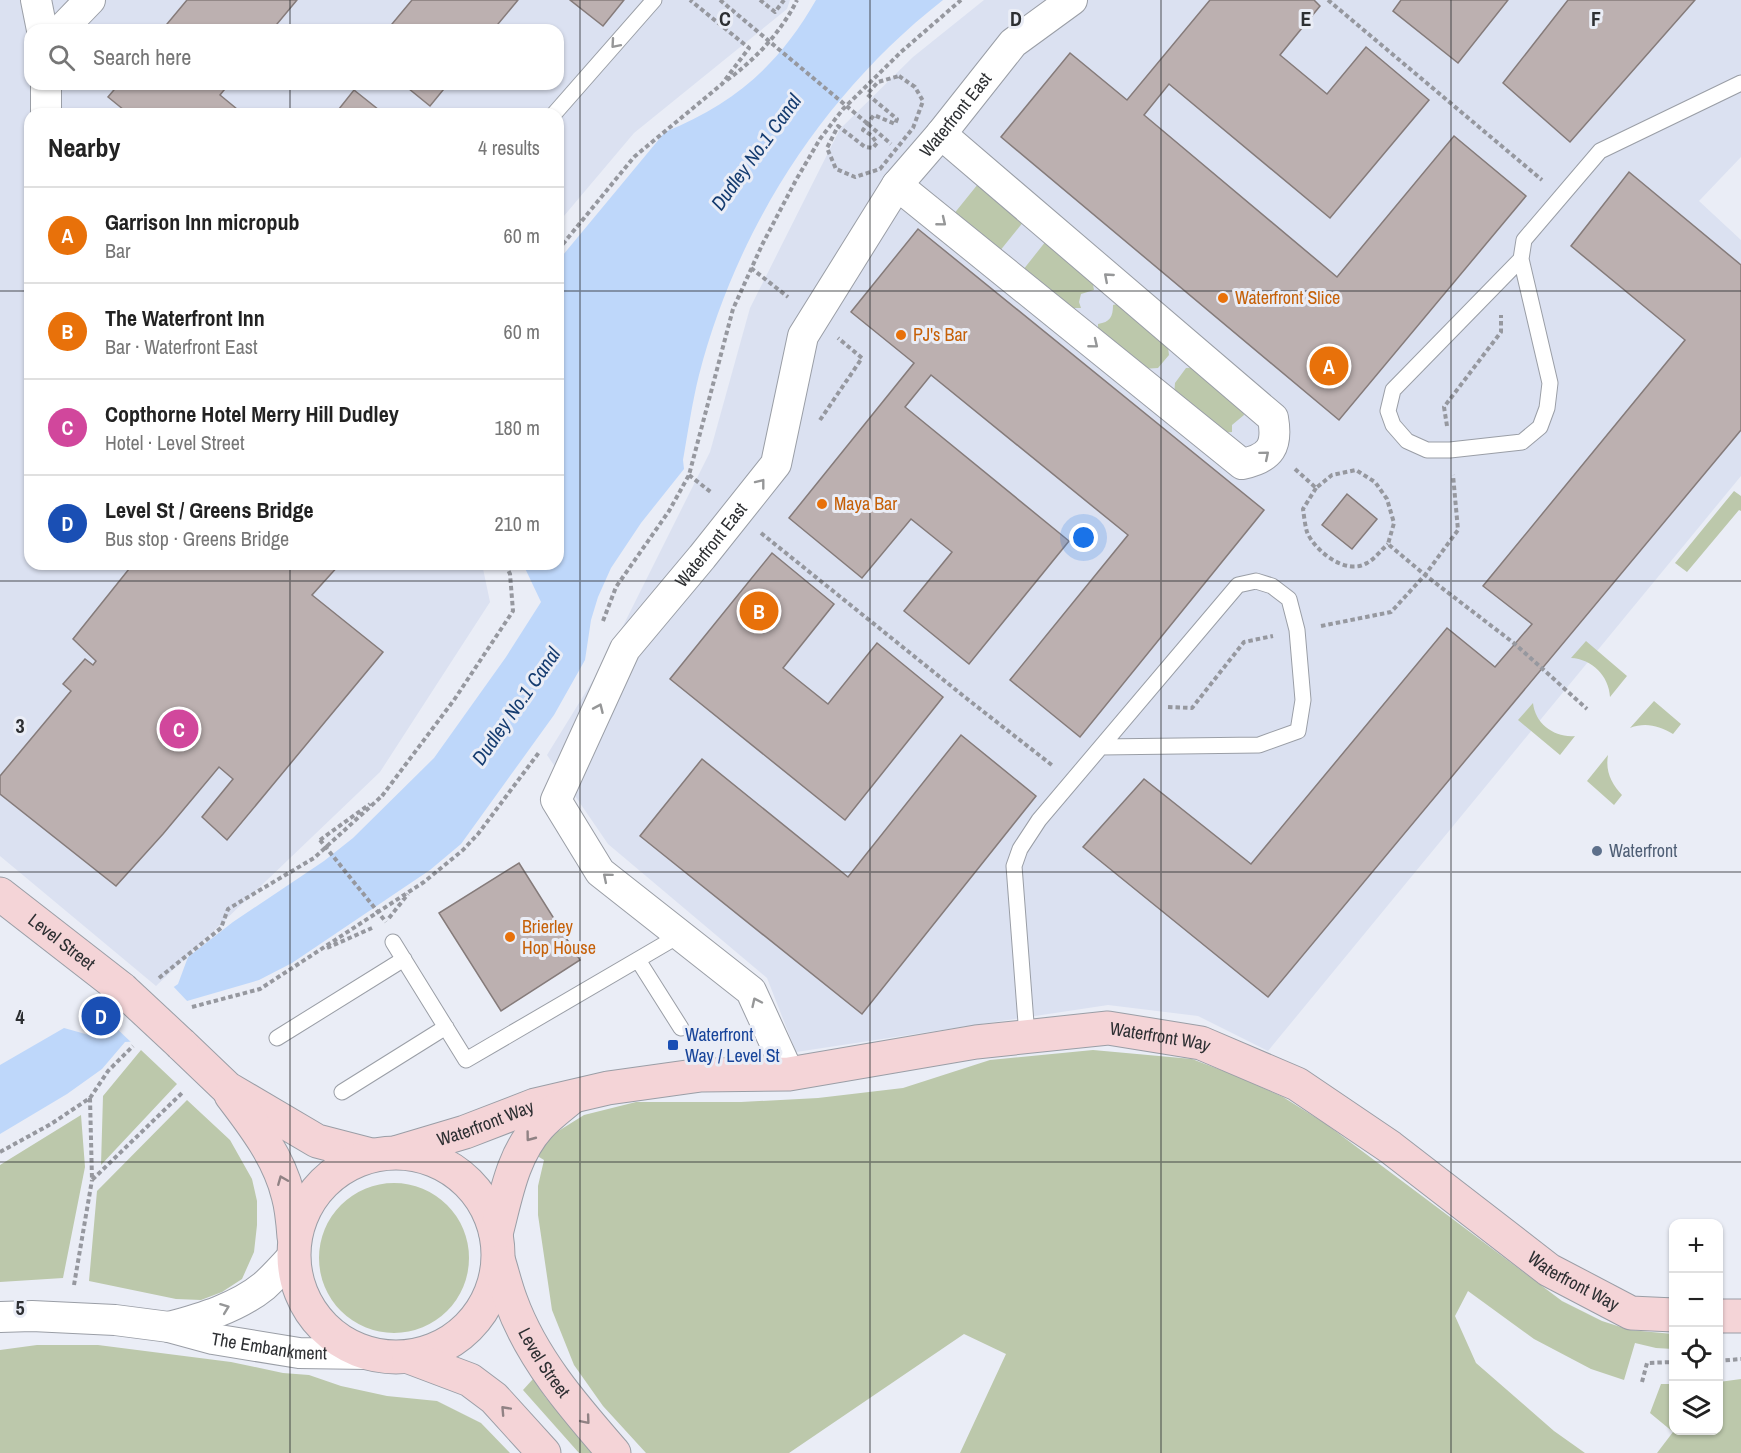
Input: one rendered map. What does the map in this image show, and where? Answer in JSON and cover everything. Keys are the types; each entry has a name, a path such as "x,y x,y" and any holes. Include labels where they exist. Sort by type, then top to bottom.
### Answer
{"street":[{"path":"36,0 41,24"},
{"path":"67,24 90,0"},
{"name":"Waterfront East","path":"789,1074 751,991 600,872 556,800 625,649 776,464 803,336 897,185 941,134 1013,43 1072,0"},
{"path":"46,90 46,108"},
{"path":"897,185 1242,464 1257,461 1272,448 1276,434 1272,418 941,134"},
{"name":"Level Street","path":"0,894 129,996 216,1079"},
{"name":"Waterfront Way","path":"385,1154 465,1132 535,1105 608,1088 701,1075 789,1074 976,1042 1108,1028 1201,1043 1297,1084 1390,1147 1549,1270 1631,1313 1669,1315"},
{"path":"216,1079 317,1141 385,1154 421,1155 443,1164 462,1176 477,1193 489,1212 497,1247 493,1288 481,1313 461,1334 436,1349 409,1357 389,1358 368,1354 344,1344 323,1328 307,1306 297,1282 288,1195 274,1158 253,1124 216,1079"},
{"name":"Waterfront Way","path":"497,1247 515,1164 523,1147 539,1125 572,1097"},
{"path":"294,1246 302,1214 313,1194 329,1177 349,1164 385,1154"},
{"name":"The Embankment","path":"170,1327 237,1304 264,1286 294,1246"},
{"name":"Level Street","path":"497,1247 512,1302 542,1361 583,1418 614,1453"},
{"path":"1723,1316 1741,1316"},
{"name":"The Embankment","path":"0,1317 77,1317 170,1327 213,1339 299,1353 368,1354"},
{"path":"409,1357 470,1380 494,1398 544,1453"}],"lane":[{"path":"559,108 654,0"},
{"path":"1521,260 1393,390 1388,411 1393,425 1407,441 1427,450 1450,450 1522,442 1540,427 1547,408 1550,383 1521,260 1524,240 1600,152 1741,83"},
{"path":"1027,1036 1014,866 1020,849 1039,820 1238,585 1256,581 1272,586 1289,599 1297,630 1303,700 1298,731 1259,745 1101,747"},
{"path":"393,942 466,1060 680,935"},
{"path":"278,1038 404,959"},
{"path":"638,960 681,1028"},
{"path":"342,1092 446,1027"}],"path":[{"path":"690,0 749,48 722,84"},
{"path":"720,0 888,141"},
{"path":"760,0 775,12 784,0"},
{"path":"564,243 634,157 744,67 788,19 797,0"},
{"path":"601,626 616,587 669,511 689,475 733,309 751,267 796,180 820,140 843,109 901,52 961,0"},
{"path":"899,76 915,87 923,101 913,128 880,169 855,177 836,169 826,148 838,126 865,147 873,148 877,143 863,130 868,124 874,115 895,124 897,118 867,94 878,82 899,76"},
{"path":"751,267 862,358 816,426"},
{"path":"1272,448 1316,488"},
{"path":"1356,470 1375,482 1387,499 1394,523 1388,544 1366,564 1353,567 1338,563 1318,549 1307,531 1303,509 1316,488 1332,475 1356,470"},
{"path":"759,531 966,698 1073,780"},
{"path":"1388,544 1515,644 1587,709"},
{"path":"97,1028 129,996 221,928 228,909 314,858 383,795 454,700 513,611 508,570"},
{"path":"260,989 441,869 478,834 545,743"},
{"path":"383,795 320,840 386,922"},
{"path":"316,953 386,922 411,891"},
{"path":"0,1152 51,1124 90,1098 108,1071"},
{"path":"92,1180 216,1079"},
{"path":"74,1286 92,1180 90,1098"},
{"path":"1723,1361 1741,1359"},
{"path":"1642,1382 1647,1363 1669,1362"}],"shaded area":[{"path":"0,0 790,0 787,9 634,133 564,216 564,108 24,108 24,570 483,570 490,602 380,772 156,986 0,856"},
{"path":"984,0 1741,0 1741,157 1699,201 1741,240 1741,476 1268,1051 1198,1016 1108,1005 796,1052 767,978 608,844 547,755 608,656 710,452 750,308 840,129 913,57"}],"green space":[{"path":"978,184 1024,221 999,252 953,215"},
{"path":"1046,241 1092,279 1094,290 1081,294 1079,302 1081,308 1069,308 1023,270"},
{"path":"1122,303 1167,340 1169,355 1158,368 1142,369 1098,334 1098,324 1110,318 1113,305"},
{"path":"1199,367 1242,405 1244,415 1232,425 1232,432 1221,433 1174,395 1175,383 1186,368"},
{"path":"1734,491 1741,496 1741,511 1739,510 1687,572 1675,563"},
{"path":"1586,641 1627,676 1610,697 1606,682 1598,670 1586,662 1571,658"},
{"path":"1654,701 1681,724 1673,734 1652,726 1642,725 1630,728"},
{"path":"1533,703 1538,717 1547,728 1560,735 1575,736 1560,755 1518,720"},
{"path":"1608,755 1610,777 1622,795 1614,805 1587,781"},
{"path":"141,1050 177,1084 101,1165 103,1096"},
{"path":"1093,1050 1192,1059 1234,1075 1283,1097 1326,1124 1562,1301 1602,1321 1630,1330 1669,1334 1669,1349 1635,1343 1624,1380 1591,1369 1534,1339 1468,1291 1455,1316 1476,1363 1554,1431 1585,1453 960,1453 1006,1354 964,1334 789,1453 646,1453 603,1406 574,1365 552,1310 538,1215 538,1186 544,1160 534,1154 552,1135 584,1115 636,1102 741,1102 818,1098 903,1088 990,1060"},
{"path":"187,1100 230,1140 252,1179 257,1201 257,1225 254,1252 242,1279 222,1292 201,1300 176,1299 89,1281 97,1191"},
{"path":"81,1115 85,1167 63,1278 0,1282 0,1165"},
{"path":"394,1183 423,1189 447,1205 463,1229 469,1258 463,1287 447,1311 423,1327 394,1333 365,1327 341,1311 325,1287 319,1258 325,1229 341,1205 365,1189"},
{"path":"37,1345 98,1345 231,1362 283,1373 309,1375 341,1386 387,1396 437,1401 481,1423 510,1453 0,1453 0,1350"},
{"path":"533,1379 546,1398 593,1453 579,1453 523,1390"},
{"path":"1741,1379 1741,1453 1657,1453 1671,1435 1723,1435 1723,1381"},
{"path":"1661,1384 1669,1384 1669,1429 1650,1413"}],"water":[{"name":"Dudley No.1 Canal","path":"816,0 943,0 900,37 823,121 790,168 761,217 736,268 715,321 694,396 683,460 684,469 641,523 611,568 591,620 585,660 554,715 461,844 430,870 292,963 259,980 187,1001 140,1041 125,1042 102,1069 67,1094 0,1134 0,1065 64,1028 89,1035 108,1033 178,984 188,957 233,922 324,861 353,838 434,758 506,657 541,602 526,570 564,570 564,254 665,132 712,109 752,80 770,63 802,23"}],"pier":[{"path":"171,984 189,1003 141,1044 134,1045 114,1026"}],"building":[{"path":"187,0 297,0 277,24 167,24"},
{"path":"412,0 518,0 498,24 392,24"},
{"path":"570,0 624,0 603,26"},
{"path":"1210,0 1314,0 1320,6 1280,55 1327,94 1366,47 1429,100 1330,218 1169,84 1144,115 1337,277 1454,136 1526,196 1339,420 1001,137 1070,53 1127,100"},
{"path":"1401,0 1508,0 1458,63 1393,11"},
{"path":"1568,0 1695,0 1570,142 1503,83"},
{"path":"114,90 224,90 220,95 236,108 122,108 108,97"},
{"path":"354,90 376,108 340,108"},
{"path":"410,90 443,90 430,106"},
{"path":"1629,172 1741,265 1741,430 1268,997 1083,847 1144,779 1251,864 1447,628 1495,667 1532,624 1483,586 1685,340 1571,246"},
{"path":"918,229 1264,510 1080,737 1010,680 1128,535 931,375 905,407 1069,541 969,664 904,611 952,552 911,519 862,578 789,518 914,363 851,312"},
{"path":"1347,494 1377,519 1352,549 1322,525"},
{"path":"772,553 834,604 783,668 828,704 877,643 943,697 845,820 670,679"},
{"path":"128,570 335,570 312,595 383,652 227,840 202,817 233,779 219,767 116,886 0,794 0,776 71,691 63,684 85,659 93,665 96,661 73,639"},
{"path":"961,735 1036,796 862,1014 640,836 702,759 848,877"},
{"name":"Brierley Hop House","path":"519,863 580,960 501,1011 439,913"}],"place":[{"name":"Waterfront Slice","path":"1223,298"},
{"name":"PJ's Bar","path":"901,335"},
{"name":"Garrison Inn micropub","path":"1329,366"},
{"name":"Maya Bar","path":"822,504"},
{"name":"The Waterfront Inn","path":"759,611"},
{"name":"Copthorne Hotel Merry Hill Dudley","path":"179,729"},
{"name":"Waterfront","path":"1597,851"},
{"name":"Brierley Hop House","path":"510,937"},
{"name":"Level St / Greens Bridge","path":"101,1016"},
{"name":"Waterfront Way / Level St","path":"673,1045"}]}
